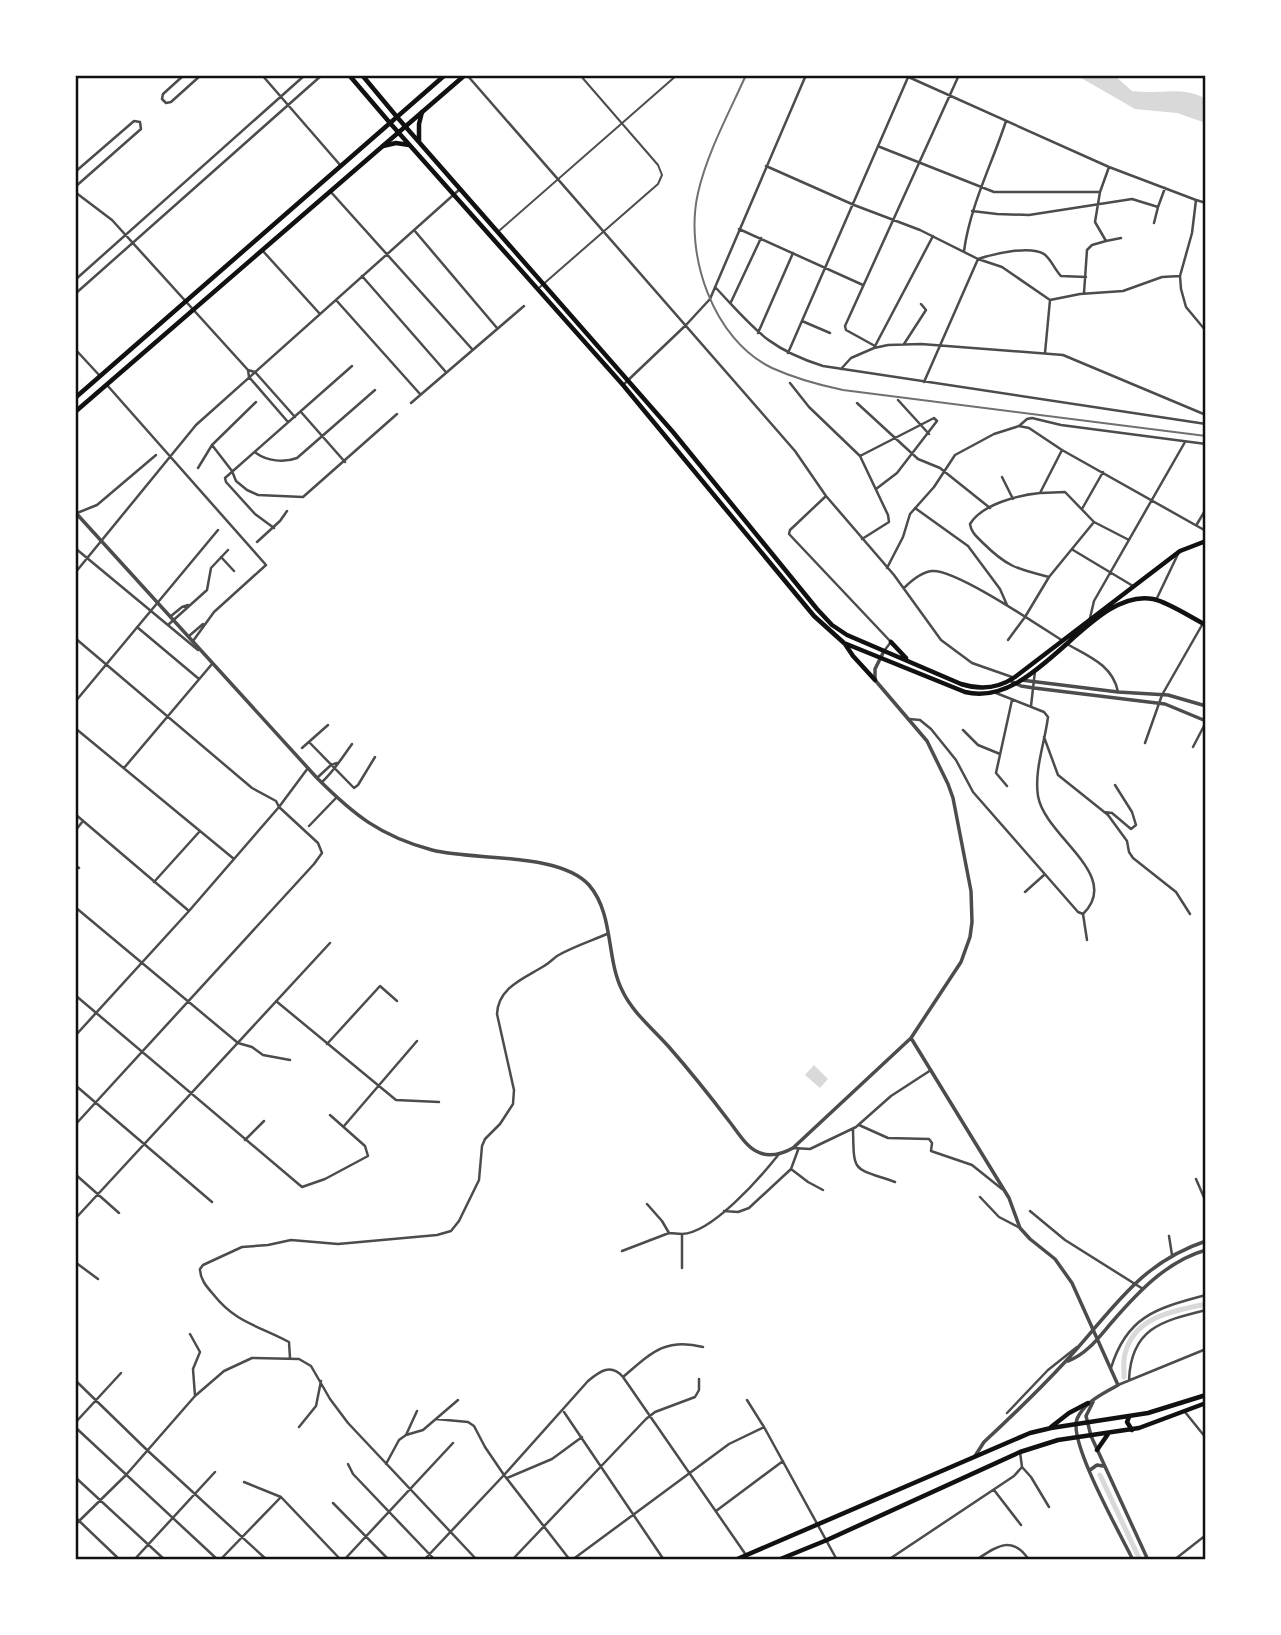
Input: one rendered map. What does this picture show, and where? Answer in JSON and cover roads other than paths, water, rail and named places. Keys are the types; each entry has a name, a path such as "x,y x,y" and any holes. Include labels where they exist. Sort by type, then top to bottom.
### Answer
{"main road":[{"path":"349,75 623,385 814,616 844,643 875,680"},
{"path":"362,75 629,380 817,609 832,625 847,635 970,687 996,687 1013,679 1123,603 1140,599 1157,600 1205,622"},
{"path":"75,398 445,75"},
{"path":"75,412 466,75"},
{"path":"419,142 418,124 422,112"},
{"path":"383,146 396,143 411,146"},
{"path":"844,643 965,692 983,695 996,693 1017,684 1090,618 1180,551 1206,541"},
{"path":"891,642 909,661"},
{"path":"735,1560 1020,1437 1051,1428 1171,1408 1206,1395"},
{"path":"1051,1428 1069,1413 1088,1403"},
{"path":"778,1560 1020,1452 1058,1440 1132,1430 1206,1403"},
{"path":"1136,1415 1140,1422 1139,1428"},
{"path":"1129,1417 1127,1422 1132,1430"},
{"path":"1097,1450 1108,1434"}],"street":[{"path":"184,75 163,94 162,99 166,103 171,102 201,75"},
{"path":"262,75 341,166"},
{"path":"75,294 321,75"},
{"path":"466,75 794,451 826,496 903,588 934,632 954,652 980,667 1006,675 1017,684 1162,695 1206,706"},
{"path":"623,385 704,307 806,75"},
{"path":"874,347 845,328 960,75"},
{"path":"75,280 305,76 311,84"},
{"path":"788,353 880,147 907,76 1109,167 1206,203"},
{"path":"75,172 134,121 140,122 141,129 75,189 103,211 295,418"},
{"path":"964,251 972,211 983,188 1006,121"},
{"path":"880,147 998,192 1100,192"},
{"path":"766,166 1009,271 1050,300 1084,293 1123,291 1162,277 1180,276"},
{"path":"1105,241 1095,224 1100,192 1109,167"},
{"path":"195,172 202,180"},
{"path":"1154,223 1165,188"},
{"path":"75,573 196,425 460,189"},
{"path":"330,191 472,349"},
{"path":"972,211 1029,215 1135,199 1158,207"},
{"path":"1196,200 1191,241 1180,276 1184,302 1206,331"},
{"path":"740,229 863,285"},
{"path":"414,230 498,328"},
{"path":"874,347 933,236"},
{"path":"731,304 761,238"},
{"path":"1084,293 1089,247 1121,238"},
{"path":"262,250 320,314"},
{"path":"978,259 1009,251 1040,252 1061,276 1086,277"},
{"path":"758,333 794,252"},
{"path":"924,382 978,259"},
{"path":"362,276 446,372"},
{"path":"715,287 758,333 788,353 817,364 1206,424"},
{"path":"335,300 420,394"},
{"path":"1045,353 1050,300"},
{"path":"904,344 926,310 920,304"},
{"path":"411,402 524,306"},
{"path":"802,321 830,333"},
{"path":"841,369 851,358 874,347 904,344 1045,353 1069,357 1206,415"},
{"path":"75,349 100,376"},
{"path":"274,527 255,514 225,478 352,366"},
{"path":"248,370 249,377 289,423"},
{"path":"790,383 809,407 860,456 888,514 889,522 862,539"},
{"path":"107,385 266,565 189,636"},
{"path":"255,452 267,459 293,459 375,390"},
{"path":"898,400 929,434"},
{"path":"198,468 212,445 257,402"},
{"path":"276,408 282,403"},
{"path":"857,403 921,461 940,468 990,508"},
{"path":"301,412 345,462"},
{"path":"212,445 239,484 252,493 303,497 397,414"},
{"path":"860,456 936,418 937,423 913,454 893,477 876,489"},
{"path":"887,568 903,537 907,519 945,472 955,455 994,434 1019,426 1027,419 1206,444"},
{"path":"1019,426 1029,428 1062,450 1206,531"},
{"path":"1090,618 1094,601 1185,442"},
{"path":"1040,493 1062,450"},
{"path":"156,455 97,505 76,512 317,778 368,824 410,843 435,850 550,865 574,873 590,886 598,899 616,972 626,998 688,1069 750,1147 765,1154 815,1147 853,1129 891,1096 931,1070"},
{"path":"1082,509 1103,472"},
{"path":"1002,477 1013,499"},
{"path":"1049,577 1017,569 1003,562 974,533 970,526 972,521 990,508 1013,499 1040,493 1065,492 1094,522 1129,540"},
{"path":"724,1212 744,1211 791,1169 796,1149 911,1038 961,962 970,937 972,906 951,791 933,751 875,680 875,669 880,657 891,642 789,534 826,496"},
{"path":"915,508 968,546 1000,589 1007,605"},
{"path":"1196,525 1206,509"},
{"path":"257,542 287,511"},
{"path":"1009,640 1049,577 1073,551 1094,522"},
{"path":"75,702 218,530"},
{"path":"75,548 209,659"},
{"path":"168,625 208,588 211,568 228,550"},
{"path":"1073,551 1133,586"},
{"path":"1157,600 1180,551"},
{"path":"221,557 234,571"},
{"path":"903,588 928,572 939,572 1007,605 1106,667 1114,678 1118,692"},
{"path":"1145,743 1158,703 1205,622"},
{"path":"193,641 202,631 204,624"},
{"path":"137,627 200,679"},
{"path":"75,638 252,788 276,801 279,807 322,847 321,857 75,1125"},
{"path":"124,768 213,663"},
{"path":"1031,706 1036,669"},
{"path":"1013,679 1035,685 1178,708 1206,722 1193,747"},
{"path":"996,693 1031,706 1048,717 1038,778 1038,800 1046,817 1094,879 1094,898 1083,914 1087,940"},
{"path":"1007,786 996,773 1013,699"},
{"path":"909,719 920,720 931,729 956,760 973,792 1078,912 1083,914"},
{"path":"302,748 328,725"},
{"path":"75,727 234,859"},
{"path":"963,730 978,745 1000,754"},
{"path":"1044,737 1058,775 1104,812 1127,841 1133,858 1176,892 1191,914"},
{"path":"309,742 356,788 375,757"},
{"path":"322,782 335,770 337,763 352,744"},
{"path":"317,778 337,763"},
{"path":"75,1036 189,911 279,807 308,768"},
{"path":"1104,812 1112,813 1131,829 1136,825 1132,812 1115,785"},
{"path":"309,826 337,798"},
{"path":"75,814 189,911"},
{"path":"75,831 83,821"},
{"path":"154,881 200,831"},
{"path":"75,865 79,868"},
{"path":"1026,892 1045,874"},
{"path":"75,907 238,1042 263,1055 290,1060"},
{"path":"290,1358 289,1342 239,1319 225,1308 201,1278 200,1269 203,1265 242,1247 299,1239 338,1244 437,1235 451,1231 475,1190 485,1139 509,1112 515,1097 497,1014 499,1003 522,977 564,953 608,933"},
{"path":"75,1219 330,943"},
{"path":"327,1044 380,986 397,1001"},
{"path":"75,995 302,1187 368,1156 368,1150 330,1115"},
{"path":"276,1000 396,1100 439,1102"},
{"path":"911,1038 1004,1190 1020,1228"},
{"path":"344,1126 417,1041"},
{"path":"75,1086 212,1202"},
{"path":"245,1140 264,1121"},
{"path":"859,1125 888,1138 929,1139 932,1143 931,1152 972,1165 1004,1190"},
{"path":"853,1129 853,1158 857,1166 895,1182"},
{"path":"622,1251 668,1233 682,1234 703,1228 724,1212 779,1154"},
{"path":"791,1169 824,1190"},
{"path":"75,1174 119,1213"},
{"path":"1196,1179 1206,1202"},
{"path":"980,1197 999,1217 1020,1228 1063,1270 1118,1385"},
{"path":"647,1204 662,1221 668,1233"},
{"path":"1030,1211 1065,1240 1143,1289"},
{"path":"682,1234 682,1268"},
{"path":"1169,1236 1172,1255"},
{"path":"975,1456 984,1442 1066,1362 1135,1282 1172,1255 1206,1241"},
{"path":"1066,1362 1079,1356 1098,1339 1143,1289 1174,1263 1206,1250"},
{"path":"75,1262 98,1279"},
{"path":"1111,1368 1121,1342 1139,1320 1161,1307 1206,1295"},
{"path":"1129,1380 1134,1350 1144,1336 1162,1323 1206,1310"},
{"path":"190,1334 200,1352 193,1369 195,1396"},
{"path":"623,1377 660,1348 682,1342 703,1347"},
{"path":"1007,1413 1048,1370 1080,1346"},
{"path":"1133,1560 1090,1472 1077,1438 1076,1425 1088,1403 1118,1385 1206,1349"},
{"path":"75,1525 148,1451 195,1396 224,1371 245,1360 290,1358 308,1362 348,1423 477,1560"},
{"path":"424,1560 506,1477 597,1374 613,1368 623,1377 746,1555"},
{"path":"121,1373 75,1425 125,1475 219,1560 281,1497"},
{"path":"75,1380 267,1560"},
{"path":"512,1560 650,1416 691,1400 697,1394 699,1380"},
{"path":"299,1427 316,1406 321,1381"},
{"path":"1095,1399 1086,1413 1091,1436 1148,1560"},
{"path":"386,1464 399,1440 406,1435 420,1432 458,1400"},
{"path":"747,1400 837,1560"},
{"path":"564,1410 664,1560"},
{"path":"406,1435 417,1411"},
{"path":"1185,1412 1206,1438"},
{"path":"436,1419 468,1422 474,1426 506,1477 571,1560 729,1444 764,1427"},
{"path":"506,1477 552,1459 582,1437"},
{"path":"244,1482 281,1497 342,1560 453,1443"},
{"path":"1020,1452 1022,1467 1049,1507"},
{"path":"716,1510 783,1461"},
{"path":"348,1464 387,1511 435,1560"},
{"path":"1090,1472 1094,1466 1103,1465"},
{"path":"888,1560 994,1490 1022,1467"},
{"path":"134,1560 215,1472"},
{"path":"75,1477 165,1560"},
{"path":"994,1490 1021,1525"},
{"path":"333,1503 389,1560"},
{"path":"75,1517 120,1560"},
{"path":"1176,1559 1206,1535"},
{"path":"1202,1538 1206,1544"},
{"path":"976,1560 1005,1544 1017,1546 1029,1560"}],"lane":[{"path":"537,289 658,184 662,175 661,170 580,75"},
{"path":"492,239 677,75"}],"waterway":[{"path":"1124,1377 1125,1354 1137,1331 1157,1317 1206,1304"},
{"path":"1100,1475 1140,1560"}],"railway":[{"path":"746,75 707,163 698,193 695,242 708,293 719,316 751,355 789,375 843,390 1206,436"}]}
